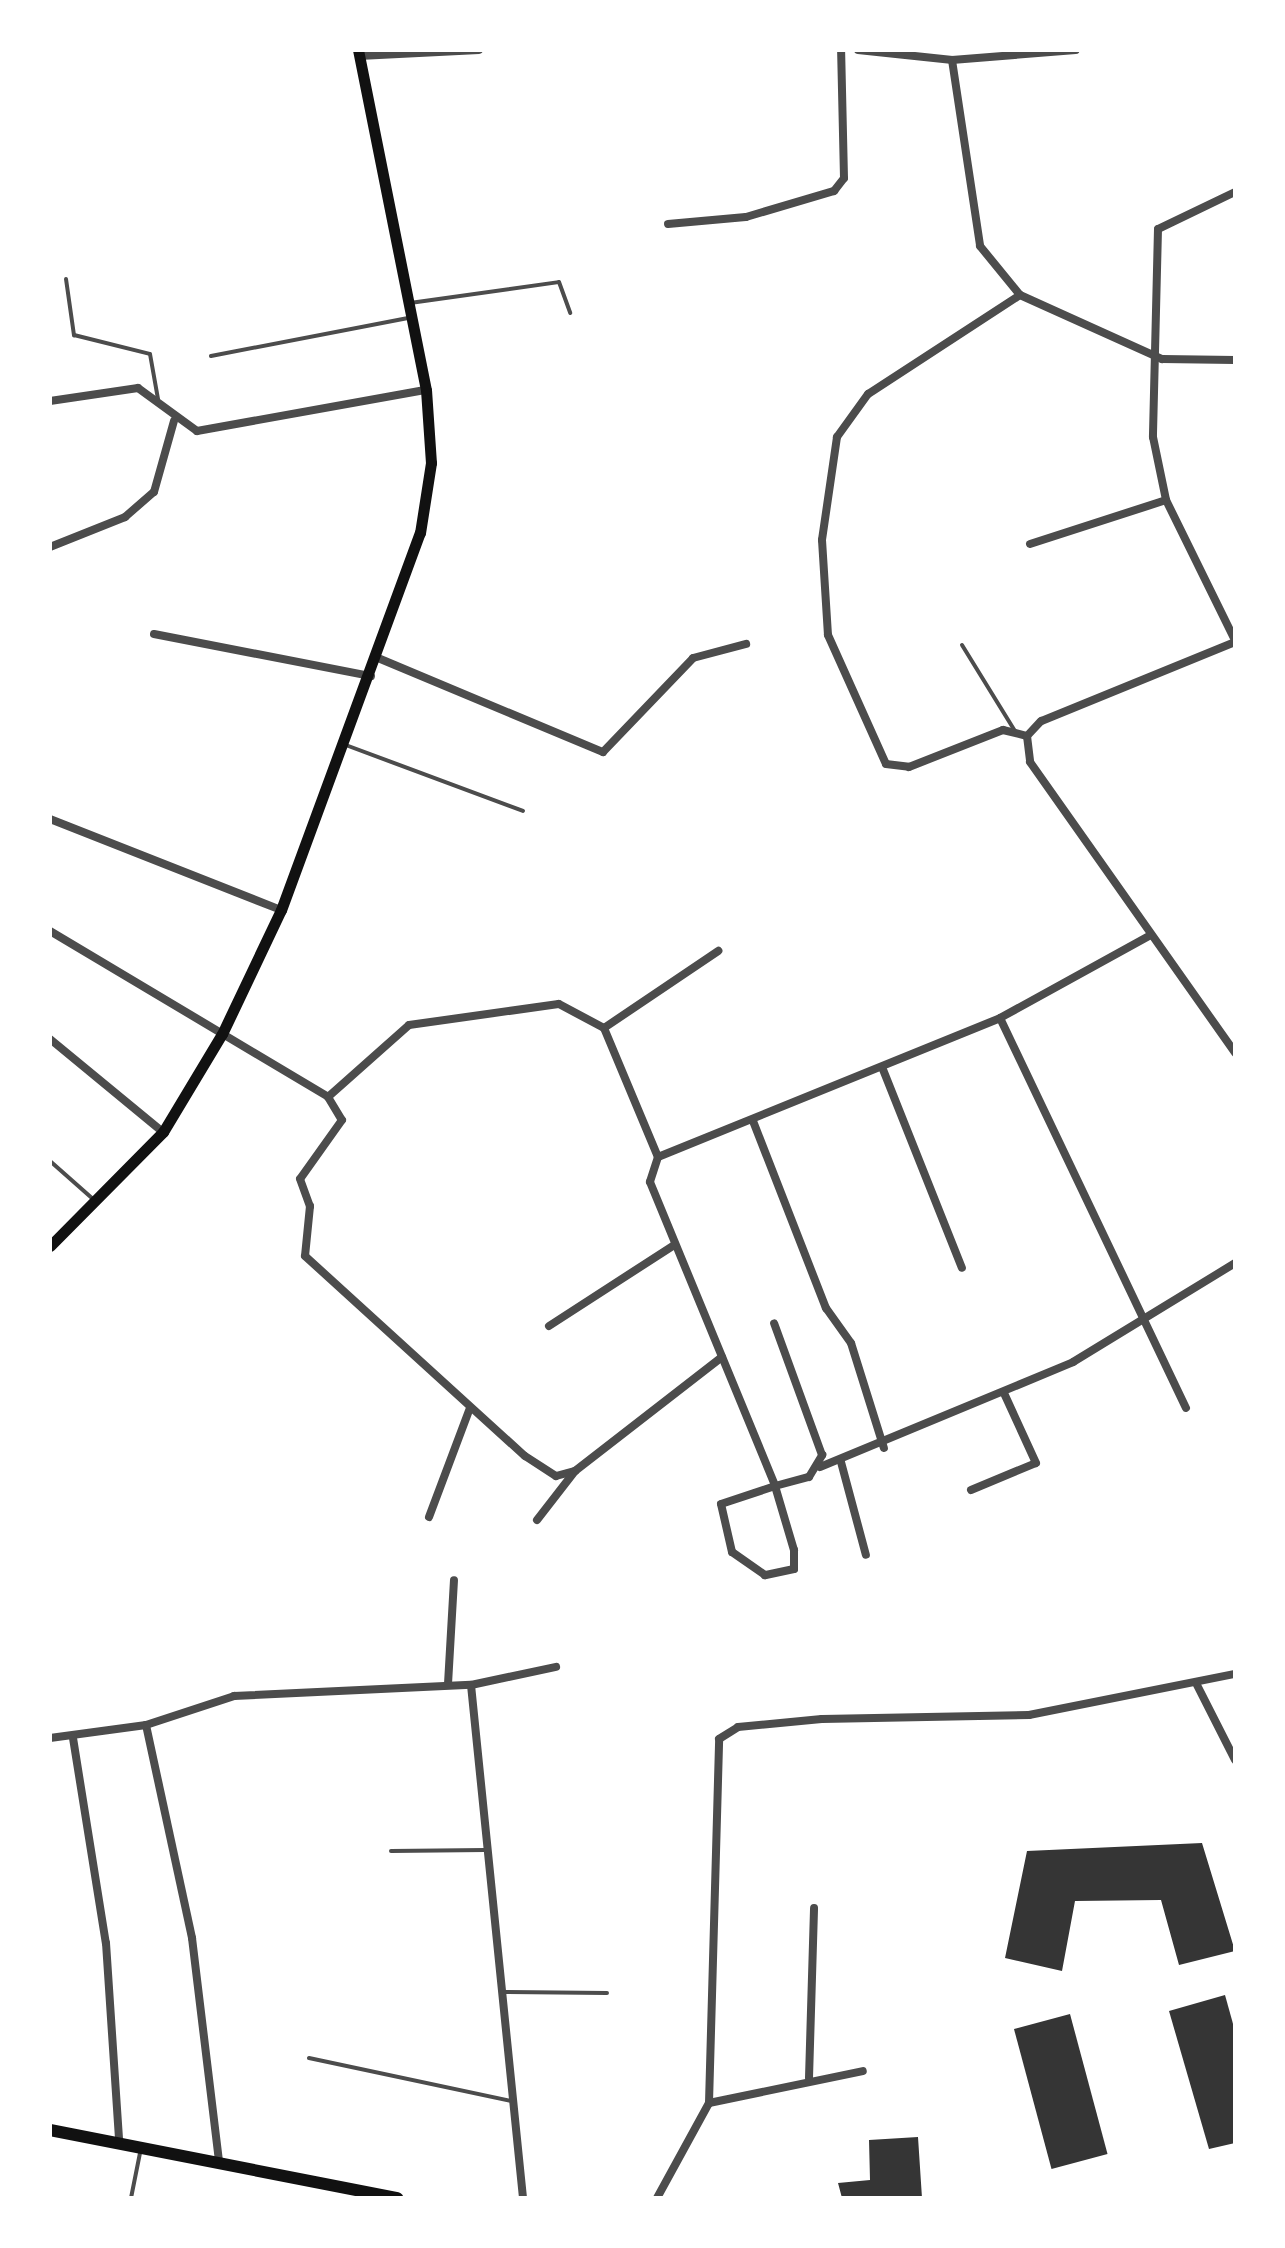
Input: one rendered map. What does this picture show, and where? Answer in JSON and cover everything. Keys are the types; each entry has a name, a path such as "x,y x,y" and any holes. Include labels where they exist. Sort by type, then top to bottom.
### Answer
{"main road":[{"path":"53,1239 97,1202 162,1132 222,1034 281,910 378,658 420,532 431,463 426,390 358,53"},
{"path":"50,2130 120,2139 397,2198"}],"street":[{"path":"358,53 479,50"},
{"path":"668,224 746,216 834,190 844,178 841,50"},
{"path":"858,50 952,60 1076,50"},
{"path":"952,60 980,246 1020,295 1162,359 1235,360"},
{"path":"1026,736 1041,721 1235,641 1166,500 1153,437 1162,359 1158,229 1235,192"},
{"path":"1020,295 868,394 836,437 822,540 828,634 886,764 909,767 1015,732 1026,736"},
{"path":"50,400 138,388 158,398 174,422 197,431 426,390"},
{"path":"50,548 124,517 154,492 174,422"},
{"path":"1030,544 1166,500"},
{"path":"154,634 371,676"},
{"path":"378,658 602,752 693,658 746,644"},
{"path":"1026,736 1030,762 1149,936 1235,1052"},
{"path":"50,820 281,910"},
{"path":"50,931 328,1097 342,1120 300,1179 310,1206 306,1256 540,1468 574,1471"},
{"path":"658,1156 753,1121 1000,1018 1149,936"},
{"path":"604,1028 718,951"},
{"path":"328,1097 409,1025 559,1004 604,1028 658,1156 650,1182 775,1486 794,1569 765,1575 732,1552 722,1504 775,1486 820,1467 884,1448 1004,1393 1143,1325 1235,1263"},
{"path":"1000,1018 1143,1325 1186,1408"},
{"path":"50,1039 162,1132"},
{"path":"882,1068 962,1268"},
{"path":"753,1121 826,1308 850,1343 884,1448"},
{"path":"549,1326 674,1245"},
{"path":"774,1322 820,1467"},
{"path":"537,1520 574,1471 722,1356"},
{"path":"970,1490 1036,1463 1004,1393"},
{"path":"428,1517 470,1408"},
{"path":"841,1462 866,1555"},
{"path":"448,1684 454,1580"},
{"path":"50,1738 146,1726 234,1696 471,1685 556,1666"},
{"path":"657,2198 709,2103 719,1739 738,1727 822,1719 1029,1715 1196,1685 1235,1674"},
{"path":"471,1685 517,2102 523,2198"},
{"path":"1196,1685 1235,1760"},
{"path":"146,1726 192,1938 219,2160"},
{"path":"73,1738 106,1944 120,2139"},
{"path":"809,2078 814,1908"},
{"path":"709,2103 809,2078 863,2071"}],"lane":[{"path":"66,278 74,335 150,354 158,398"},
{"path":"406,304 541,281 566,288 570,313"},
{"path":"210,356 409,318"},
{"path":"962,645 1015,732"},
{"path":"343,744 523,812"},
{"path":"50,1161 97,1202"},
{"path":"392,1851 490,1850"},
{"path":"505,1992 607,1993"},
{"path":"309,2058 517,2102"},
{"path":"131,2198 142,2144"}],"building":[{"path":"1202,1843 1235,1951 1179,1965 1161,1900 1075,1901 1062,1971 1005,1958 1027,1851"},
{"path":"1225,1995 1235,2031 1235,2143 1209,2149 1169,2011"},
{"path":"1070,2014 1108,2154 1052,2169 1014,2029"},
{"path":"918,2137 922,2198 842,2198 838,2183 870,2180 869,2140"}]}
